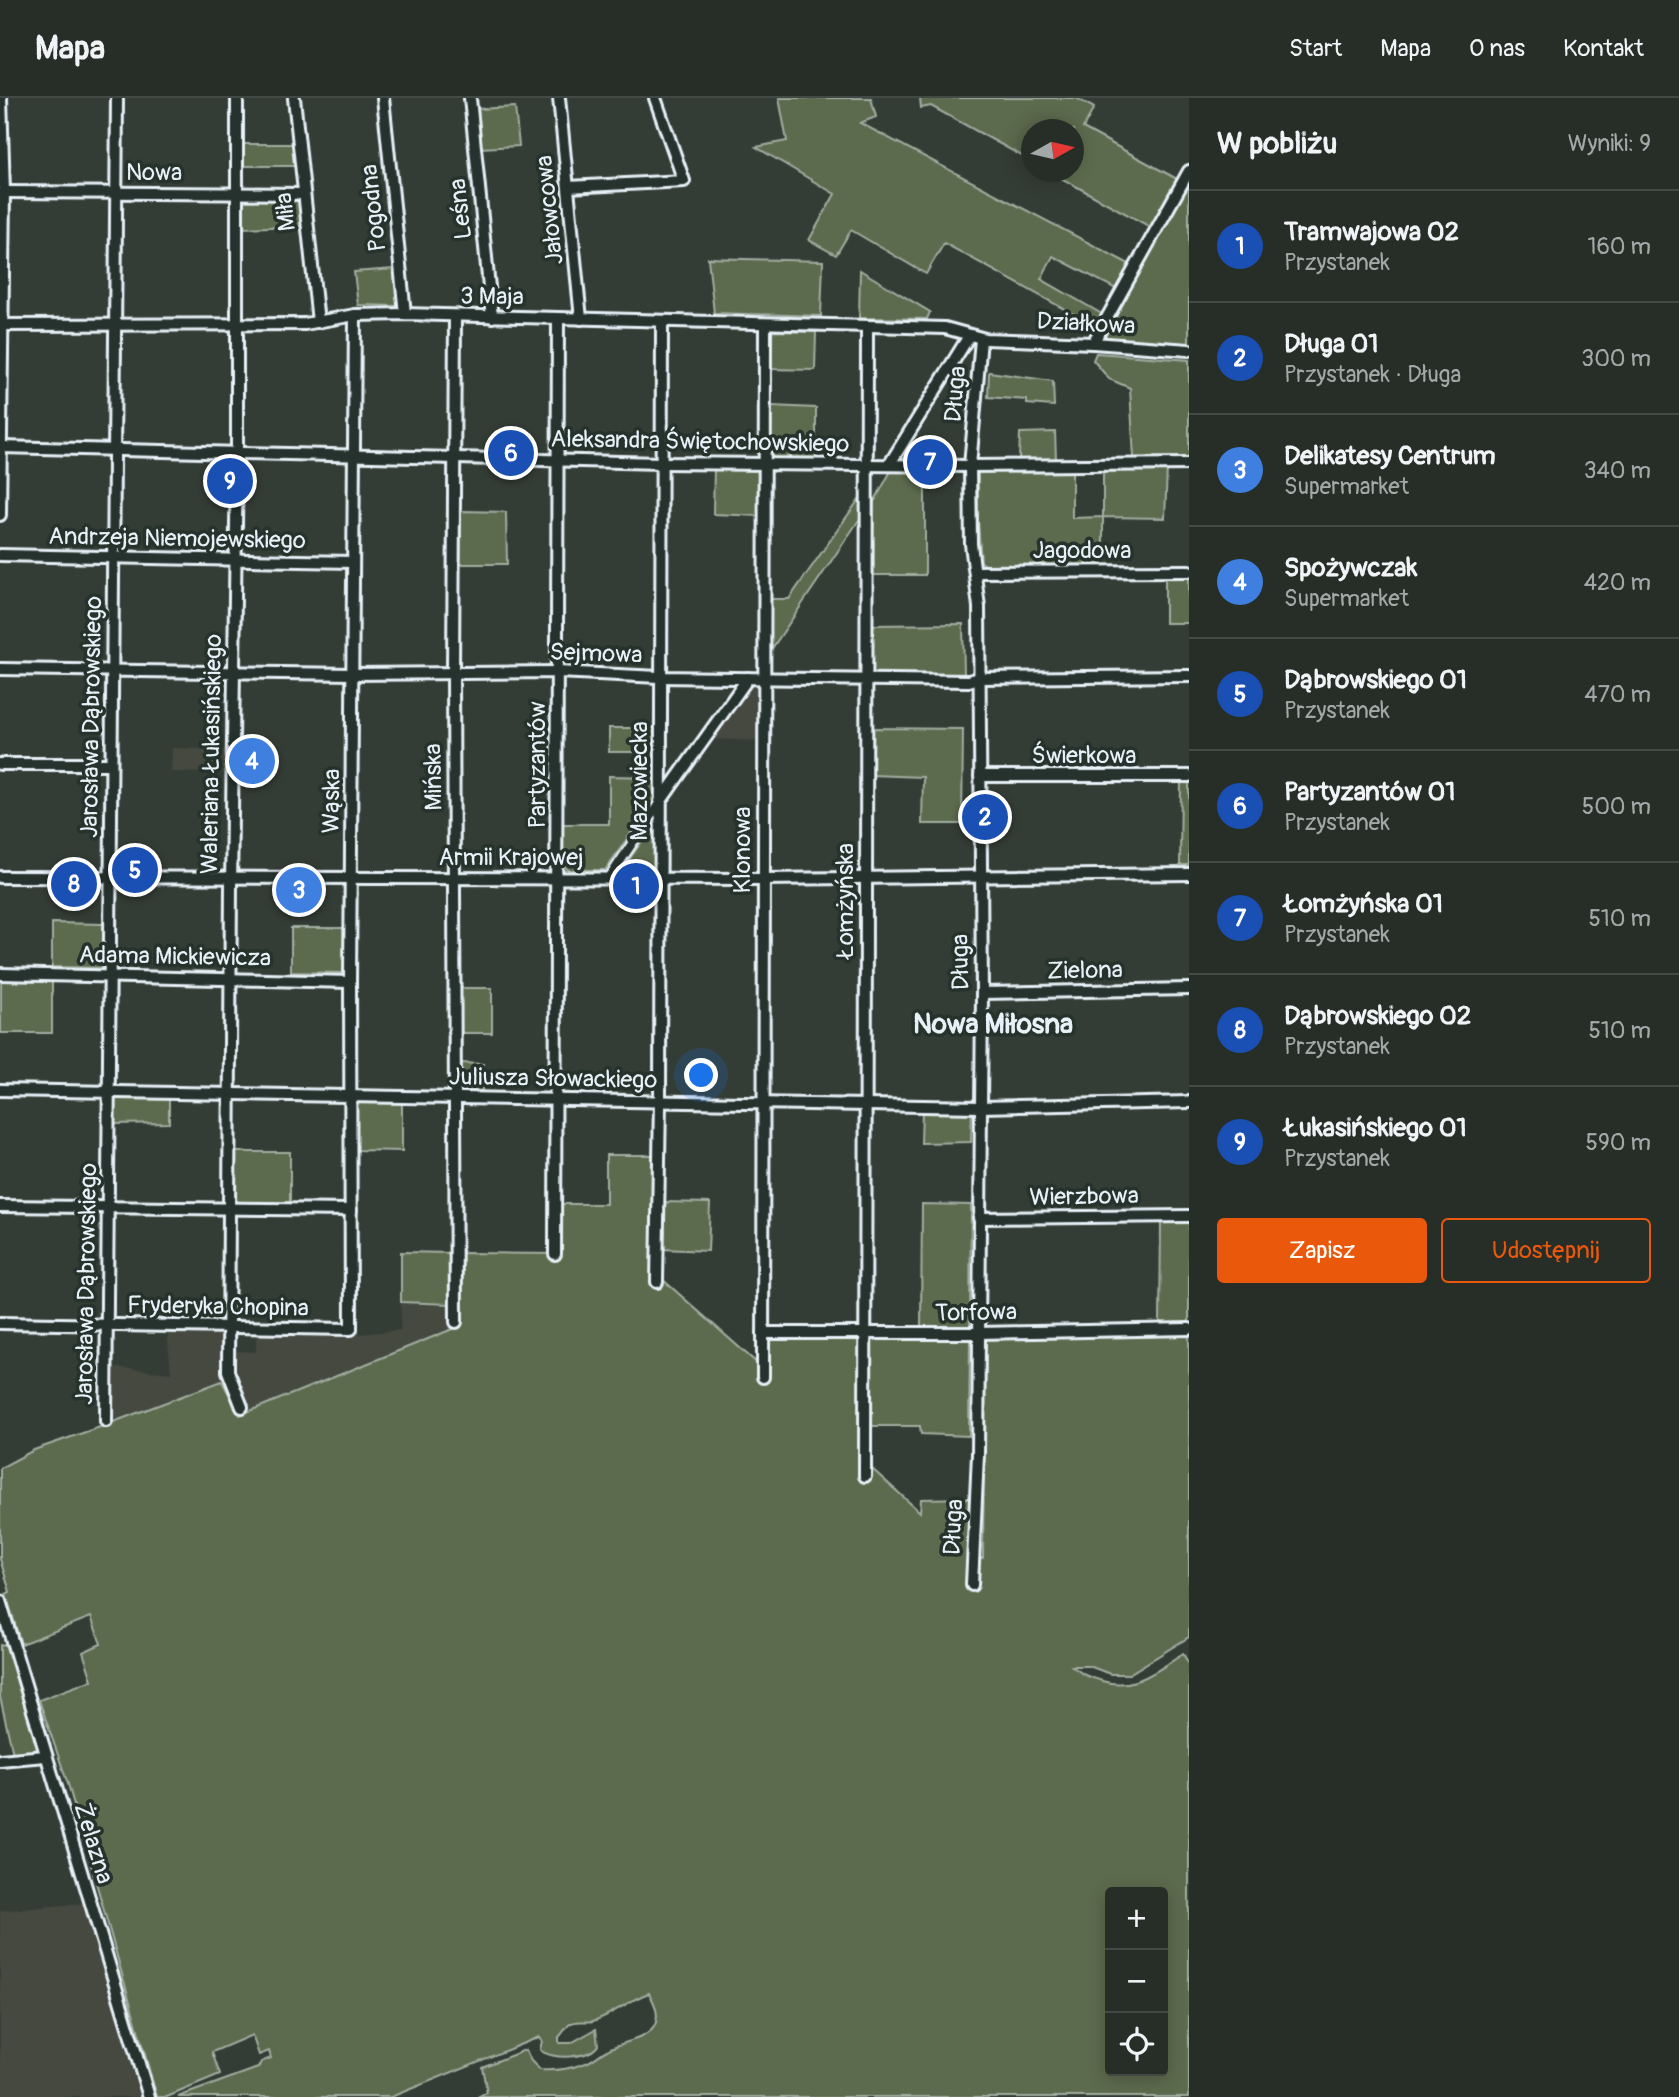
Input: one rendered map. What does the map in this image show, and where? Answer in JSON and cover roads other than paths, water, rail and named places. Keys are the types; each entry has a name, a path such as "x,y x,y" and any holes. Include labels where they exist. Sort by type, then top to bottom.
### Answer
{"street":[{"path":"0,515 0,325 4,192 1,98"},
{"name":"Jarosława Dąbrowskiego","path":"106,1422 117,98"},
{"name":"Waleriana Łukasińskiego","path":"237,98 237,452 228,1371 242,1408"},
{"name":"Miła","path":"294,98 318,322"},
{"name":"Pogodna","path":"383,98 405,314"},
{"name":"Leśna","path":"470,98 492,317"},
{"name":"Jałowcowa","path":"559,98 582,319"},
{"path":"568,187 684,181 654,98"},
{"path":"1093,343 1189,170"},
{"name":"Nowa","path":"4,192 304,194"},
{"name":"3 Maja","path":"0,325 236,325 318,322 355,315 405,314 945,328 982,339"},
{"name":"Wąska","path":"351,1329 349,1096 355,315"},
{"name":"Mińska","path":"456,316 453,674 456,1322"},
{"name":"Partyzantów","path":"555,1254 558,318"},
{"name":"Mazowiecka","path":"657,1282 662,321"},
{"name":"Klonowa","path":"763,1377 765,324"},
{"name":"Łomżyńska","path":"865,1476 867,327"},
{"path":"889,465 969,336"},
{"name":"Działkowa","path":"982,339 1189,350"},
{"name":"Długa","path":"972,1586 978,1454 982,993 979,607 971,544 970,466 982,339"},
{"name":"Aleksandra Świętochowskiego","path":"1,447 661,463 970,466 1189,464"},
{"name":"Andrzeja Niemojewskiego","path":"0,555 353,562"},
{"name":"Jagodowa","path":"975,572 1189,571"},
{"name":"Sejmowa","path":"0,669 353,674 558,672 659,677 969,681 979,678 1189,676"},
{"path":"609,878 748,678"},
{"path":"0,764 110,764"},
{"name":"Świerkowa","path":"980,776 1189,776"},
{"name":"Armii Krajowej","path":"0,877 763,879 1189,874"},
{"name":"Adama Mickiewicza","path":"0,975 350,982"},
{"name":"Zielona","path":"982,993 1189,989"},
{"name":"Juliusza Słowackiego","path":"0,1090 980,1107 1189,1102"},
{"path":"0,1206 351,1210"},
{"name":"Wierzbowa","path":"979,1218 1189,1216"},
{"name":"Fryderyka Chopina","path":"0,1323 351,1329"},
{"name":"Torfowa","path":"764,1333 1189,1329"},
{"name":"Żelazna","path":"0,1601 5,1640 45,1756 149,2097"},
{"path":"0,1760 45,1756"}],"place":[{"name":"Partyzantów 01","path":"511,453"},
{"name":"Łomżyńska 01","path":"930,462"},
{"name":"Łukasińskiego 01","path":"230,481"},
{"name":"Spożywczak","path":"252,761"},
{"name":"Długa 01","path":"985,817"},
{"name":"Dąbrowskiego 01","path":"135,870"},
{"name":"Dąbrowskiego 02","path":"74,884"},
{"name":"Tramwajowa 02","path":"636,886"},
{"name":"Delikatesy Centrum","path":"299,890"}],"district":[{"name":"Nowa Miłosna","path":"993,1023"}]}
